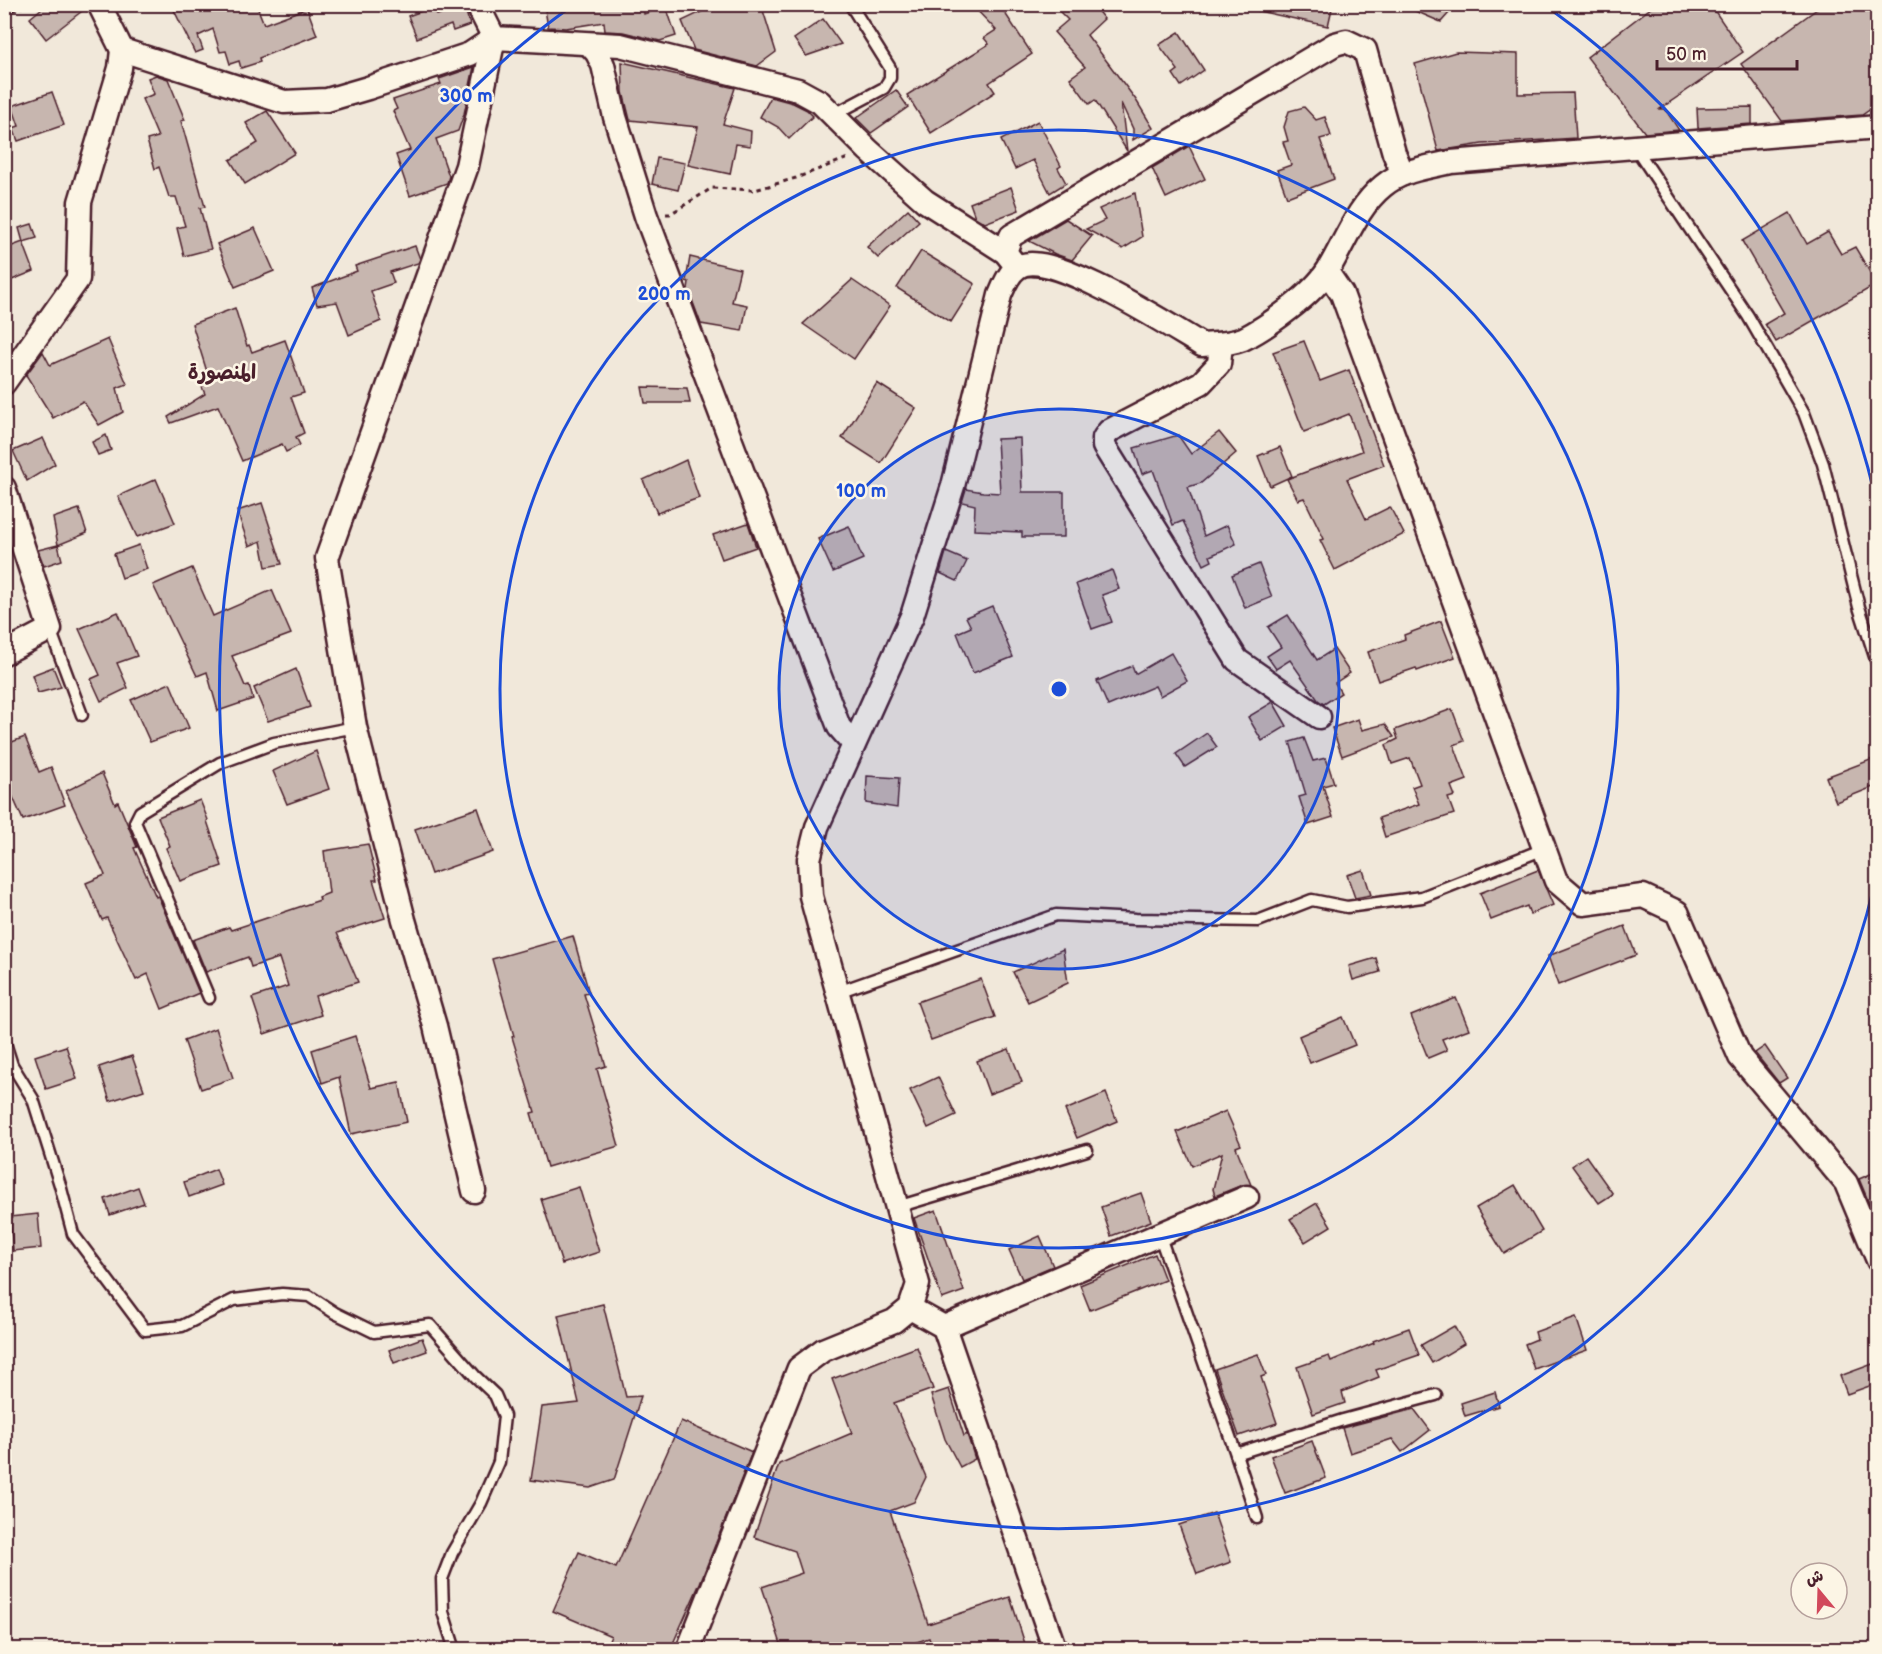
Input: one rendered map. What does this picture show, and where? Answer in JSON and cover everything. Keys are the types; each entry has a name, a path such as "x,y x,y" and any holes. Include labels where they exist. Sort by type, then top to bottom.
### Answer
{"street":[{"path":"4,383 78,279 80,202 120,68 122,51 99,4"},
{"path":"474,1191 435,1026 404,920 355,727 327,558 467,166 494,38 477,4"},
{"path":"122,51 284,102 327,100 368,88 470,54 494,38 620,45 798,90 820,102 868,150 926,201 1011,259 1061,270 1107,289 1202,345 1221,344 1241,339 1269,323 1311,290 1327,272 1367,201 1384,185 1403,174 1451,162 1878,128"},
{"path":"688,1650 799,1368 823,1350 894,1321 910,1308 918,1284 811,896 809,859 817,827 912,616 953,486 1000,295 1008,278 1011,236 1335,44 1346,41 1365,50 1368,57 1394,153 1403,174"},
{"path":"589,44 603,65 615,117 646,216 839,727 853,743"},
{"path":"1327,272 1342,294 1556,881 1583,904 1643,896 1677,912 1740,1056 1846,1183 1878,1260"},
{"path":"1221,344 1219,364 1201,383 1109,431 1104,438 1104,446 1237,660 1319,717"},
{"path":"4,488 50,629 4,653"},
{"path":"944,1327 1247,1197"},
{"path":"910,1308 944,1327 1055,1650"}],"lane":[{"path":"833,115 884,88 890,78 890,68 850,4"},
{"path":"1635,147 1748,316 1804,413 1823,464 1859,607 1878,666"},
{"path":"50,629 82,715"},
{"path":"209,998 135,822 140,812 220,763 274,743 355,727"},
{"path":"838,992 1056,915 1258,921 1312,900 1347,907 1422,897 1544,849"},
{"path":"4,1040 12,1065 33,1099 73,1234 145,1330 182,1326 234,1300 282,1294 309,1296 374,1332 429,1325 495,1395 504,1416 499,1462 481,1503 452,1553 442,1578 443,1612 455,1650"},
{"path":"897,1208 1087,1150"},
{"path":"1159,1234 1257,1518"},
{"path":"1236,1454 1343,1420 1436,1395"}],"path":[{"path":"4,14 28,4"},
{"path":"646,216 670,214 712,188 755,190 796,178 868,150"}],"building":[{"path":"47,4 86,4 86,8 46,39 30,18"},
{"path":"171,4 189,4 191,11 207,4 227,4 230,10 244,4 256,4 264,24 307,8 317,35 259,58 260,62 241,68 239,61 230,64 226,51 220,52 213,29 198,36 203,50 195,53"},
{"path":"544,4 643,4 644,14 666,6 676,36 660,41 623,32 605,31 604,22 566,28 548,27"},
{"path":"718,4 761,4 776,52 757,66 694,50 682,21"},
{"path":"971,4 999,4 1032,54 989,83 995,92 931,133 907,95 989,44 984,38 996,30"},
{"path":"1066,4 1092,4 1104,19 1087,35 1136,100 1153,128 1133,140 1133,129 1121,103 1127,151 1095,100 1089,104 1070,78 1085,67 1054,32 1068,20 1059,11"},
{"path":"1259,4 1333,4 1328,26 1258,11"},
{"path":"1399,4 1457,4 1441,22"},
{"path":"1656,4 1710,4 1743,52 1660,109 1665,109 1679,130 1645,133 1587,57"},
{"path":"1824,4 1878,4 1878,104 1862,115 1782,121 1741,64"},
{"path":"464,6 470,25 453,31 451,25 417,38 408,16 433,7 437,15"},
{"path":"823,19 841,44 806,56 794,39"},
{"path":"1179,32 1204,70 1181,86 1173,74 1178,70 1159,45"},
{"path":"1456,52 1518,54 1518,94 1573,93 1576,138 1482,144 1438,151 1415,64"},
{"path":"622,62 735,88 723,124 751,131 750,146 736,144 730,174 688,165 698,127 630,120 623,92"},
{"path":"474,67 458,131 436,139 449,176 447,183 410,196 396,155 410,150 393,111 397,109 393,100 441,84 439,79"},
{"path":"156,75 168,79 185,120 181,121 205,207 200,208 211,249 184,256 177,228 185,226 176,197 169,197 159,167 155,169 147,140 158,137 142,99 154,94 148,78"},
{"path":"896,90 908,107 871,133 856,118"},
{"path":"52,92 64,125 18,141 13,128 19,126 12,106"},
{"path":"771,97 793,103 813,116 789,139 778,127 760,117"},
{"path":"1304,107 1316,120 1325,117 1331,136 1320,139 1334,179 1287,197 1277,170 1291,165 1283,142 1288,141 1284,127 1289,111"},
{"path":"1752,107 1752,124 1698,128 1697,108"},
{"path":"267,111 295,153 245,184 230,160 258,143 246,123"},
{"path":"1038,121 1061,166 1058,168 1066,183 1050,193 1033,160 1015,169 1001,140"},
{"path":"1189,146 1205,179 1166,198 1152,168"},
{"path":"657,158 685,163 678,190 652,184"},
{"path":"1011,187 1019,210 985,223 975,217 970,203"},
{"path":"1135,193 1142,237 1123,249 1086,229 1105,220 1099,209"},
{"path":"908,209 919,221 878,258 867,247"},
{"path":"1790,213 1807,244 1828,232 1841,254 1855,247 1877,284 1776,342 1765,324 1784,313 1742,241"},
{"path":"1066,219 1092,236 1072,260 1029,241"},
{"path":"32,224 37,238 23,242 19,228"},
{"path":"255,228 274,271 235,287 217,244"},
{"path":"23,242 34,271 12,280 4,258 4,249"},
{"path":"415,246 420,259 418,263 390,272 394,283 371,291 381,321 349,335 337,302 317,305 312,288 357,271 355,266"},
{"path":"921,251 975,284 951,322 897,288"},
{"path":"690,257 740,269 732,302 747,305 742,331 701,324 688,289 689,282 686,281"},
{"path":"852,280 890,306 854,359 803,324"},
{"path":"235,308 247,346 249,345 252,352 285,340 304,393 291,397 304,433 296,437 300,445 286,452 282,444 242,461 218,406 171,423 168,417 205,394 198,378 208,375 192,324"},
{"path":"108,339 127,384 117,388 123,412 99,425 83,401 53,418 26,375 43,352 50,365"},
{"path":"1304,341 1320,381 1349,370 1384,465 1347,479 1366,519 1390,507 1404,534 1335,570 1320,540 1324,539 1304,498 1298,500 1287,479 1362,451 1349,414 1304,432 1273,352"},
{"path":"877,383 916,408 881,463 842,438"},
{"path":"642,387 687,388 690,403 645,403"},
{"path":"1219,432 1236,453 1201,483 1188,487 1204,536 1227,525 1236,544 1210,556 1212,561 1204,565 1183,521 1173,525 1153,470 1142,474 1134,448 1178,435 1191,454"},
{"path":"106,435 111,450 98,455 92,442"},
{"path":"43,438 55,464 27,481 13,451"},
{"path":"1020,438 1022,492 1064,492 1064,537 1022,537 1022,532 974,530 975,505 962,502 966,489 1000,493 997,439"},
{"path":"1280,447 1292,476 1270,486 1258,456"},
{"path":"686,460 699,498 657,513 643,480"},
{"path":"156,479 175,523 137,537 118,496"},
{"path":"262,503 282,564 266,567 261,541 249,546 237,511"},
{"path":"79,509 87,533 58,545 53,518"},
{"path":"748,523 756,547 722,559 713,535"},
{"path":"849,526 863,559 833,572 818,539"},
{"path":"58,545 62,560 44,566 38,550"},
{"path":"139,545 147,569 122,578 114,554"},
{"path":"946,552 967,561 957,581 940,573"},
{"path":"1259,564 1272,597 1245,608 1232,575"},
{"path":"192,568 213,616 272,590 291,634 232,656 245,686 249,685 253,699 218,711 207,672 197,676 153,585"},
{"path":"1112,570 1119,589 1102,595 1112,622 1092,629 1076,584"},
{"path":"992,606 1013,657 973,673 957,633 971,627 966,617"},
{"path":"118,612 137,656 117,663 128,688 101,701 91,679 100,675 79,629"},
{"path":"1288,615 1317,660 1334,649 1350,673 1335,683 1341,693 1324,704 1318,700 1290,660 1276,669 1267,656 1281,647 1268,627"},
{"path":"1441,621 1455,657 1417,671 1416,668 1378,681 1368,652 1405,639 1404,635"},
{"path":"1171,653 1187,681 1160,696 1155,686 1108,706 1097,681 1132,666 1135,674"},
{"path":"53,667 61,687 38,693 32,675"},
{"path":"296,669 310,707 268,721 254,688"},
{"path":"170,683 189,728 150,742 131,700"},
{"path":"1273,702 1287,726 1262,741 1248,717"},
{"path":"1452,709 1464,741 1454,745 1467,780 1451,786 1455,796 1448,798 1454,814 1385,837 1379,818 1419,804 1412,787 1420,784 1410,758 1392,764 1386,745 1398,739 1395,730"},
{"path":"1358,719 1362,730 1385,724 1394,737 1342,756 1332,728"},
{"path":"1207,733 1217,747 1185,767 1176,754"},
{"path":"25,737 39,772 51,767 65,805 23,820 4,777 4,745"},
{"path":"1304,738 1313,761 1326,758 1334,783 1323,786 1333,817 1308,825 1299,797 1306,795 1290,742"},
{"path":"316,751 329,789 287,804 273,771"},
{"path":"1878,757 1878,785 1836,802 1826,777"},
{"path":"102,773 115,804 118,802 137,847 134,848 156,897 158,896 199,993 162,1009 148,974 136,980 107,918 102,920 86,883 105,875 66,791"},
{"path":"867,776 899,778 897,808 866,803"},
{"path":"200,800 222,866 180,881 166,848 170,846 158,817"},
{"path":"478,808 493,852 431,874 415,829"},
{"path":"368,844 377,880 373,880 385,918 337,933 358,982 315,996 321,1015 264,1034 252,998 288,986 279,958 251,967 248,957 206,972 193,940 229,927 231,930 320,900 319,897 329,893 324,851"},
{"path":"1363,870 1371,895 1355,898 1347,875"},
{"path":"1538,870 1553,905 1530,914 1527,906 1491,920 1480,893"},
{"path":"1625,926 1636,955 1558,985 1548,956"},
{"path":"573,936 589,993 584,994 606,1066 597,1069 619,1146 547,1167 531,1113 535,1112 512,1037 514,1036 492,959"},
{"path":"1063,949 1068,983 1028,1002 1013,972"},
{"path":"1376,958 1380,972 1353,980 1349,966"},
{"path":"981,979 995,1017 931,1040 917,1002"},
{"path":"1456,998 1469,1029 1442,1039 1447,1050 1428,1058 1411,1016"},
{"path":"1343,1017 1355,1045 1310,1063 1299,1036"},
{"path":"216,1028 233,1078 201,1089 184,1040"},
{"path":"355,1036 371,1088 399,1082 407,1122 351,1134 339,1077 322,1083 312,1050"},
{"path":"66,1046 77,1079 46,1089 35,1056"},
{"path":"1765,1046 1787,1078 1779,1083 1755,1053"},
{"path":"1009,1049 1022,1082 989,1094 977,1061"},
{"path":"132,1056 144,1090 110,1101 99,1067"},
{"path":"938,1077 956,1115 928,1128 910,1090"},
{"path":"1106,1093 1117,1121 1077,1138 1065,1110"},
{"path":"1226,1111 1241,1145 1236,1147 1251,1185 1242,1185 1215,1196 1213,1189 1222,1153 1192,1166 1177,1132"},
{"path":"1586,1156 1613,1194 1599,1203 1572,1166"},
{"path":"216,1169 222,1185 189,1197 184,1182"},
{"path":"1878,1171 1878,1224 1859,1179"},
{"path":"1515,1185 1542,1231 1504,1254 1476,1208"},
{"path":"138,1187 144,1203 110,1215 105,1199"},
{"path":"579,1187 599,1252 562,1264 541,1199"},
{"path":"1141,1193 1151,1221 1111,1236 1101,1207"},
{"path":"1317,1203 1331,1226 1305,1242 1290,1219"},
{"path":"936,1210 964,1291 942,1299 914,1218"},
{"path":"38,1214 41,1248 13,1251 10,1217"},
{"path":"1040,1236 1053,1266 1022,1279 1009,1250"},
{"path":"1155,1254 1165,1280 1090,1310 1080,1285"},
{"path":"603,1304 626,1397 641,1396 614,1480 590,1488 531,1480 542,1407 579,1403 558,1315"},
{"path":"1576,1317 1587,1350 1534,1369 1525,1344 1537,1339 1535,1332"},
{"path":"1454,1326 1464,1344 1432,1363 1421,1345"},
{"path":"1409,1328 1419,1355 1376,1370 1379,1377 1342,1392 1345,1403 1313,1414 1297,1367 1329,1356 1331,1361 1374,1343 1373,1341"},
{"path":"422,1338 427,1351 394,1363 389,1350"},
{"path":"917,1347 933,1389 894,1403 926,1477 914,1502 890,1511 928,1624 1010,1597 1027,1650 933,1650 929,1638 893,1650 783,1650 762,1587 802,1573 795,1551 754,1537 779,1464 852,1433 832,1379"},
{"path":"1258,1354 1266,1375 1261,1377 1277,1423 1239,1436 1215,1369"},
{"path":"1878,1362 1878,1383 1847,1394 1840,1376"},
{"path":"949,1389 964,1436 967,1434 975,1459 960,1467 945,1439 931,1395"},
{"path":"1495,1392 1499,1406 1465,1416 1461,1403"},
{"path":"1414,1409 1430,1430 1402,1452 1392,1439 1350,1453 1342,1428"},
{"path":"681,1421 752,1452 700,1583 670,1650 605,1650 611,1636 553,1611 579,1552 616,1568"},
{"path":"1312,1441 1326,1478 1285,1493 1271,1456"},
{"path":"1214,1513 1231,1562 1197,1574 1179,1525"}],"district":[{"name":"المنصورة","path":"222,373"}]}
